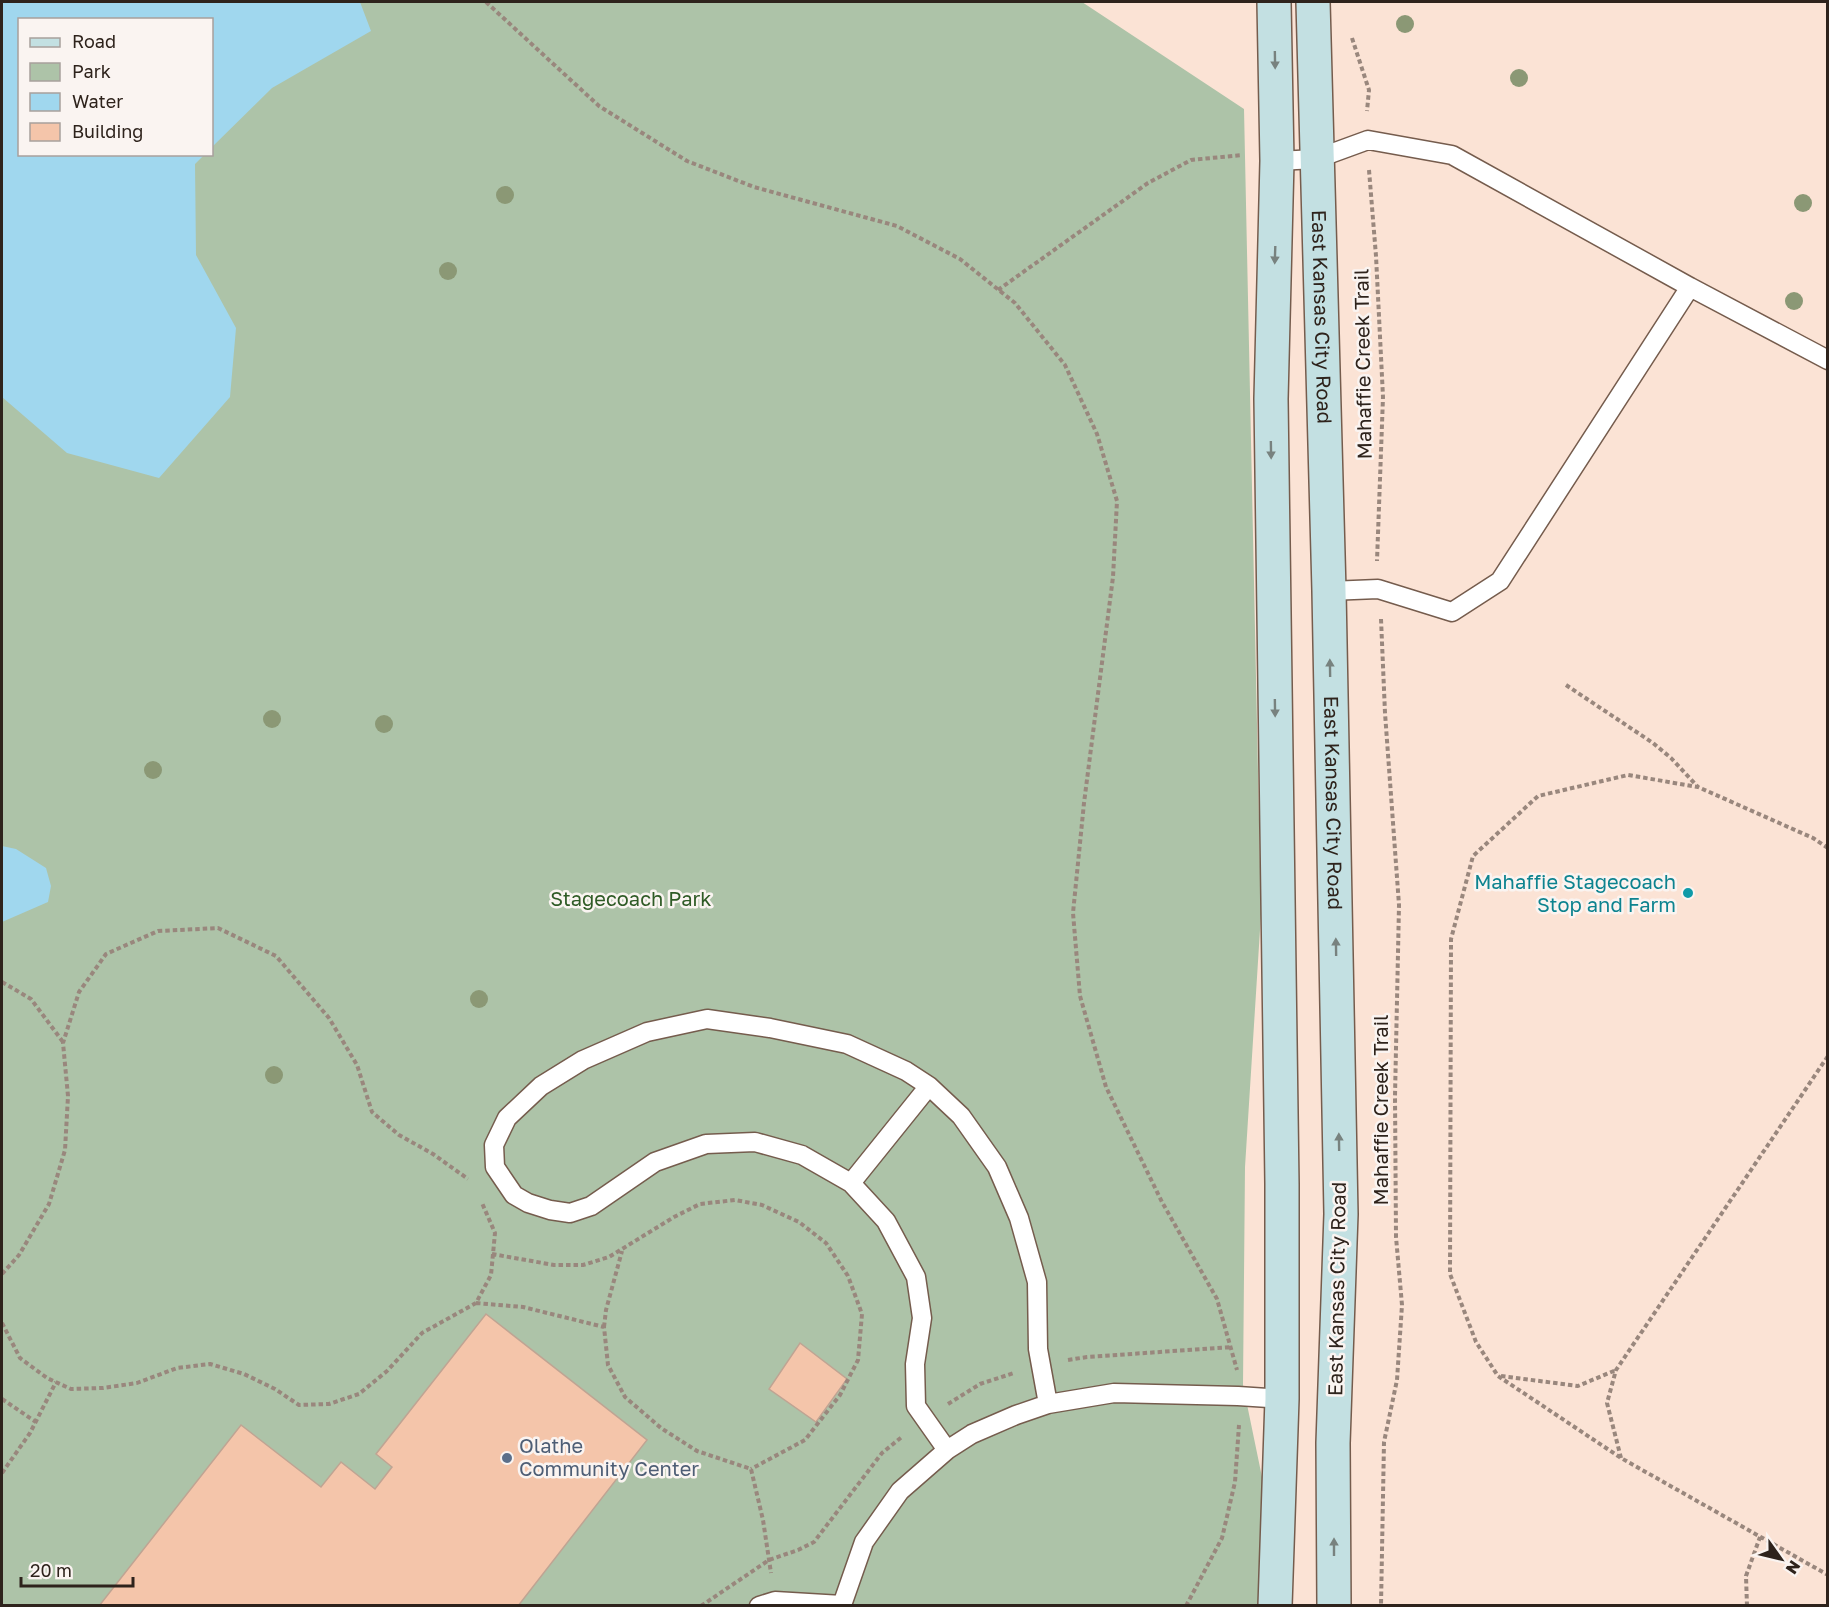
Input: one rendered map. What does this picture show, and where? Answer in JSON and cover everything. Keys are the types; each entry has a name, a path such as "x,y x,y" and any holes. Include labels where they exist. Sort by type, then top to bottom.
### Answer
{"street":[{"path":"1274,2 1278,161 1271,399 1282,1184 1282,1400 1275,1605"},
{"name":"East Kansas City Road","path":"1312,2 1329,591 1341,1214 1334,1443 1335,1605"}],"lane":[{"path":"1278,161 1316,159 1368,140 1452,155 1827,360"},
{"path":"1329,591 1378,589 1452,612 1500,582 1690,287"},
{"path":"947,1450 916,1406 915,1364 922,1318 916,1277 886,1221 851,1183 802,1155 755,1142 706,1144 655,1162 591,1206 570,1213 528,1203 513,1195 495,1167 494,1145 507,1118 541,1086 583,1059 647,1032 707,1019 770,1028 847,1044 906,1071 929,1086 961,1116 997,1167 1020,1218 1037,1282 1038,1349 1048,1404"},
{"path":"851,1183 929,1086"},
{"path":"767,1603 842,1605 864,1542 900,1491 947,1450 972,1434 1016,1415 1048,1404 1114,1393 1238,1396 1282,1400"}],"path":[{"path":"486,2 599,106 687,161 754,188 897,226 960,259 1015,303 1065,365 1097,435 1117,501 1113,577 1084,803 1073,913 1080,996 1106,1087 1162,1202 1217,1299 1236,1363"},
{"path":"1351,35 1369,90 1367,110"},
{"path":"998,290 1148,183 1191,160 1254,154 1278,161"},
{"name":"Mahaffie Creek Trail","path":"1368,168 1376,256 1383,397 1377,570"},
{"name":"Mahaffie Creek Trail","path":"1380,613 1399,905 1395,1096 1396,1225 1402,1305 1397,1380 1384,1442 1381,1605"},
{"path":"1566,686 1653,743 1671,758 1698,787"},
{"path":"1827,848 1813,838 1698,787 1628,775 1538,796 1473,856 1451,939 1450,1274 1476,1342 1498,1376 1621,1458 1827,1575"},
{"path":"2,1274 19,1255 49,1204 65,1150 68,1096 63,1043 79,992 106,954 158,931 218,928 276,956 329,1018 357,1065 372,1112 399,1135 467,1177 472,1185"},
{"path":"2,982 31,999 63,1043"},
{"path":"1621,1458 1607,1403 1616,1370 1827,1056"},
{"path":"492,1254 554,1265 583,1265 609,1257 674,1217 700,1204 735,1200 762,1205 800,1222 826,1243 848,1276 862,1314 858,1360 840,1395 805,1440 751,1469 697,1451 661,1428 625,1397 608,1365 604,1327 606,1310 622,1250"},
{"path":"477,1303 491,1275 495,1233 481,1201"},
{"path":"2,1323 20,1358 56,1382 71,1389 103,1388 137,1383 177,1368 210,1364 244,1374 275,1389 299,1405 329,1404 359,1394 387,1371 422,1333 477,1303 524,1307 604,1327"},
{"path":"1498,1376 1578,1386 1616,1370"},
{"path":"2,1473 36,1422 56,1382"},
{"path":"2,1399 36,1422"},
{"path":"1186,1605 1222,1538 1235,1482 1239,1421"},
{"path":"751,1469 763,1520 767,1603"},
{"path":"1747,1605 1746,1576 1760,1537"}],"green space":[{"name":"Stagecoach Park","path":"2,2 1082,2 1244,109 1261,914 1245,1167 1243,1385 1263,1482 1260,1605 2,1606"}],"water":[{"path":"2,2 360,2 371,31 272,88 213,146 213,18 18,18 18,156 203,156 195,164 196,255 236,328 230,397 159,478 67,453 2,397"},
{"path":"2,846 16,849 46,868 51,886 48,902 2,922"}],"building":[{"name":"Olathe Community Center","path":"486,1314 647,1440 518,1606 99,1606 241,1425 321,1487 341,1462 375,1489 392,1467 376,1454"},
{"path":"800,1343 847,1379 816,1422 769,1389"}],"place":[{"name":"Mahaffie Stagecoach Stop and Farm","path":"1688,893"},
{"name":"Olathe Community Center","path":"507,1458"}]}
